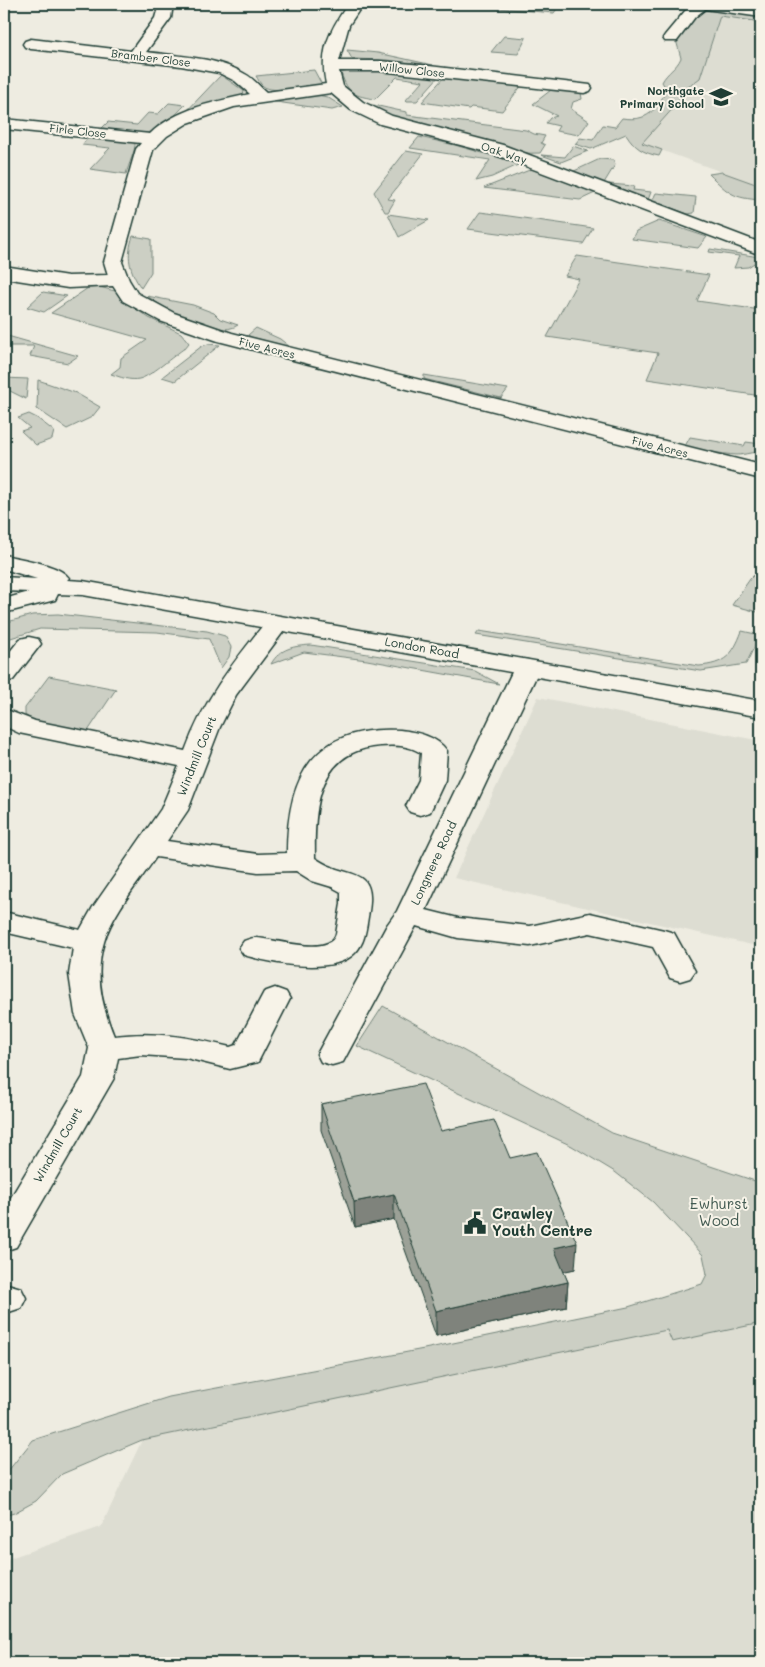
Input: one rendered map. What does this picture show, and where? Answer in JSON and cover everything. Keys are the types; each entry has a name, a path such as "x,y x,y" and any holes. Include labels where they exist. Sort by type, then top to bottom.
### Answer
{"street":[{"path":"135,56 163,18 166,4"},
{"path":"335,88 330,66 333,49 341,25 354,4"},
{"path":"671,38 690,14 701,4 761,12"},
{"name":"Bramber Close","path":"31,44 224,69 241,78 262,97"},
{"path":"494,79 502,63"},
{"name":"Willow Close","path":"330,66 379,66 584,88"},
{"name":"Five Acres","path":"335,88 262,97 200,112 178,121 152,139 145,149 113,262 119,280 130,296 167,317 212,334 761,472"},
{"name":"Oak Way","path":"335,88 357,106 386,120 497,149 761,250"},
{"name":"Firle Close","path":"4,124 152,139"},
{"path":"4,272 68,282 119,280"},
{"name":"London Road","path":"4,562 33,568 83,588"},
{"name":"London Road","path":"4,584 83,588 761,709"},
{"path":"4,606 83,588"},
{"name":"Windmill Court","path":"4,1238 98,1078 104,1048 88,1006 84,974 89,942 103,914 174,810 207,727 224,694 277,624"},
{"path":"4,674 29,644"},
{"name":"Longmere Road","path":"332,1054 409,915 527,668"},
{"path":"4,717 28,727 194,761"},
{"path":"301,862 303,808 310,784 321,764 340,746 368,738 402,738 426,743 434,751 432,780 420,806"},
{"path":"148,847 220,860 258,863 301,862 322,874 354,886 357,896 350,935 344,947 331,954 310,956 254,948"},
{"path":"409,915 458,928 530,936 590,923 664,940 680,971"},
{"path":"4,922 89,942"},
{"path":"104,1048 141,1044 186,1047 230,1058 247,1054 275,1000"}],"shaded area":[{"name":"Northgate Primary School","path":"720,16 761,22 761,186 641,143 676,105 684,90 700,78"},
{"path":"538,697 761,741 761,947 454,878"},
{"path":"761,1311 761,1663 4,1663 4,1560 101,1527 142,1440"}],"green space":[{"path":"452,4 588,4 586,9 559,6 554,13"},
{"path":"706,6 761,14 761,22 720,16 700,78 684,90 676,105 642,143 662,150 659,156 640,149 626,134 591,149 575,144 580,138 593,140 603,125 615,127 622,118 639,118 655,109 667,90 662,82 681,58 676,40 686,25"},
{"path":"504,36 526,38 518,54 491,52"},
{"path":"347,50 378,53 433,65 386,60 352,59"},
{"path":"356,69 440,75 417,101 405,101 423,81 397,77 375,99 357,95 346,86 341,73"},
{"path":"314,70 321,83 319,85 290,89 274,90 268,88 262,85 256,76"},
{"path":"221,75 244,91 243,96 183,115"},
{"path":"445,76 522,85 502,111 471,107 469,109 422,102"},
{"path":"551,90 581,93 582,99 573,102 571,109 589,121 579,135 556,131 559,126 546,123 550,118 557,116 533,104"},
{"path":"318,95 327,97 343,107 332,110 269,101"},
{"path":"169,103 185,105 167,123 154,131 135,133 102,128 108,122 137,125 148,113 158,114"},
{"path":"367,104 407,112 407,115 526,130 545,136 541,143 545,145 540,153 502,149 390,116"},
{"path":"89,137 135,143 126,174 90,169 110,148 82,145"},
{"path":"419,137 455,145 520,164 492,177 476,181 490,160 410,148"},
{"path":"573,146 588,151 561,162 541,155 565,157"},
{"path":"406,151 423,154 388,199 395,200 388,212 385,212 374,192"},
{"path":"600,159 613,160 615,165 604,183 572,172"},
{"path":"532,169 595,193 580,200 484,188"},
{"path":"722,172 761,186 761,200 732,194 709,174"},
{"path":"609,184 634,186 633,190 651,192 648,200"},
{"path":"656,193 696,197 694,213 688,214 652,201"},
{"path":"480,212 593,228 583,244 468,229"},
{"path":"388,214 429,220 399,237"},
{"path":"659,221 707,237 698,248 632,239 636,231"},
{"path":"133,236 151,239 151,272 141,288 131,269 130,263 129,256"},
{"path":"710,249 759,257 759,260 748,267 734,268 739,256 709,252"},
{"path":"577,256 709,275 697,301 761,310 761,396 647,379 658,353 547,337 579,279 565,276"},
{"path":"99,287 115,291 127,303 149,318 181,333 189,343 155,370 139,379 111,374 120,367 121,358 147,340 51,313 88,288"},
{"path":"43,292 67,296 44,312 27,307"},
{"path":"147,296 193,305 214,313 220,319 238,325 229,329 205,326 179,315"},
{"path":"256,328 280,339 290,347 248,335"},
{"path":"4,335 78,356 68,363 30,356 34,346 4,346"},
{"path":"208,344 220,345 175,381 162,377 202,346"},
{"path":"424,375 508,389 501,398 424,379"},
{"path":"4,378 28,379 26,399 4,388"},
{"path":"38,380 76,393 100,407 92,417 67,429 37,409"},
{"path":"29,414 54,431 52,439 36,445 21,431 30,428 18,418"},
{"path":"690,437 744,446 746,442 761,444 761,453 755,452 740,455 711,452 685,446"},
{"path":"761,568 761,613 732,605 750,579"},
{"path":"58,614 207,631 225,636 231,647 229,657 221,668 209,639 157,632 40,629 4,640 4,623 32,615"},
{"path":"479,631 699,666 715,663 727,657 742,631 760,635 746,664 701,671 476,635"},
{"path":"311,645 475,671 499,684 367,660 304,652 271,664 283,651 299,646"},
{"path":"49,676 116,689 88,731 33,721 25,715 25,708"},
{"name":"Ewhurst Wood","path":"383,1006 612,1133 761,1183 761,1323 672,1342 667,1330 142,1440 62,1474 36,1501 14,1513 4,1516 4,1476 33,1440 169,1397 424,1349 628,1307 702,1284 707,1274 703,1255 653,1202 615,1172 572,1146 357,1046"}],"building":[{"name":"Crawley Youth Centre","path":"423,1084 441,1131 494,1120 510,1158 537,1152 577,1243 554,1248 568,1282 436,1311 394,1194 354,1202 321,1104"}],"place":[{"name":"Northgate Primary School","path":"721,97"},
{"name":"Crawley Youth Centre","path":"475,1223"}]}
